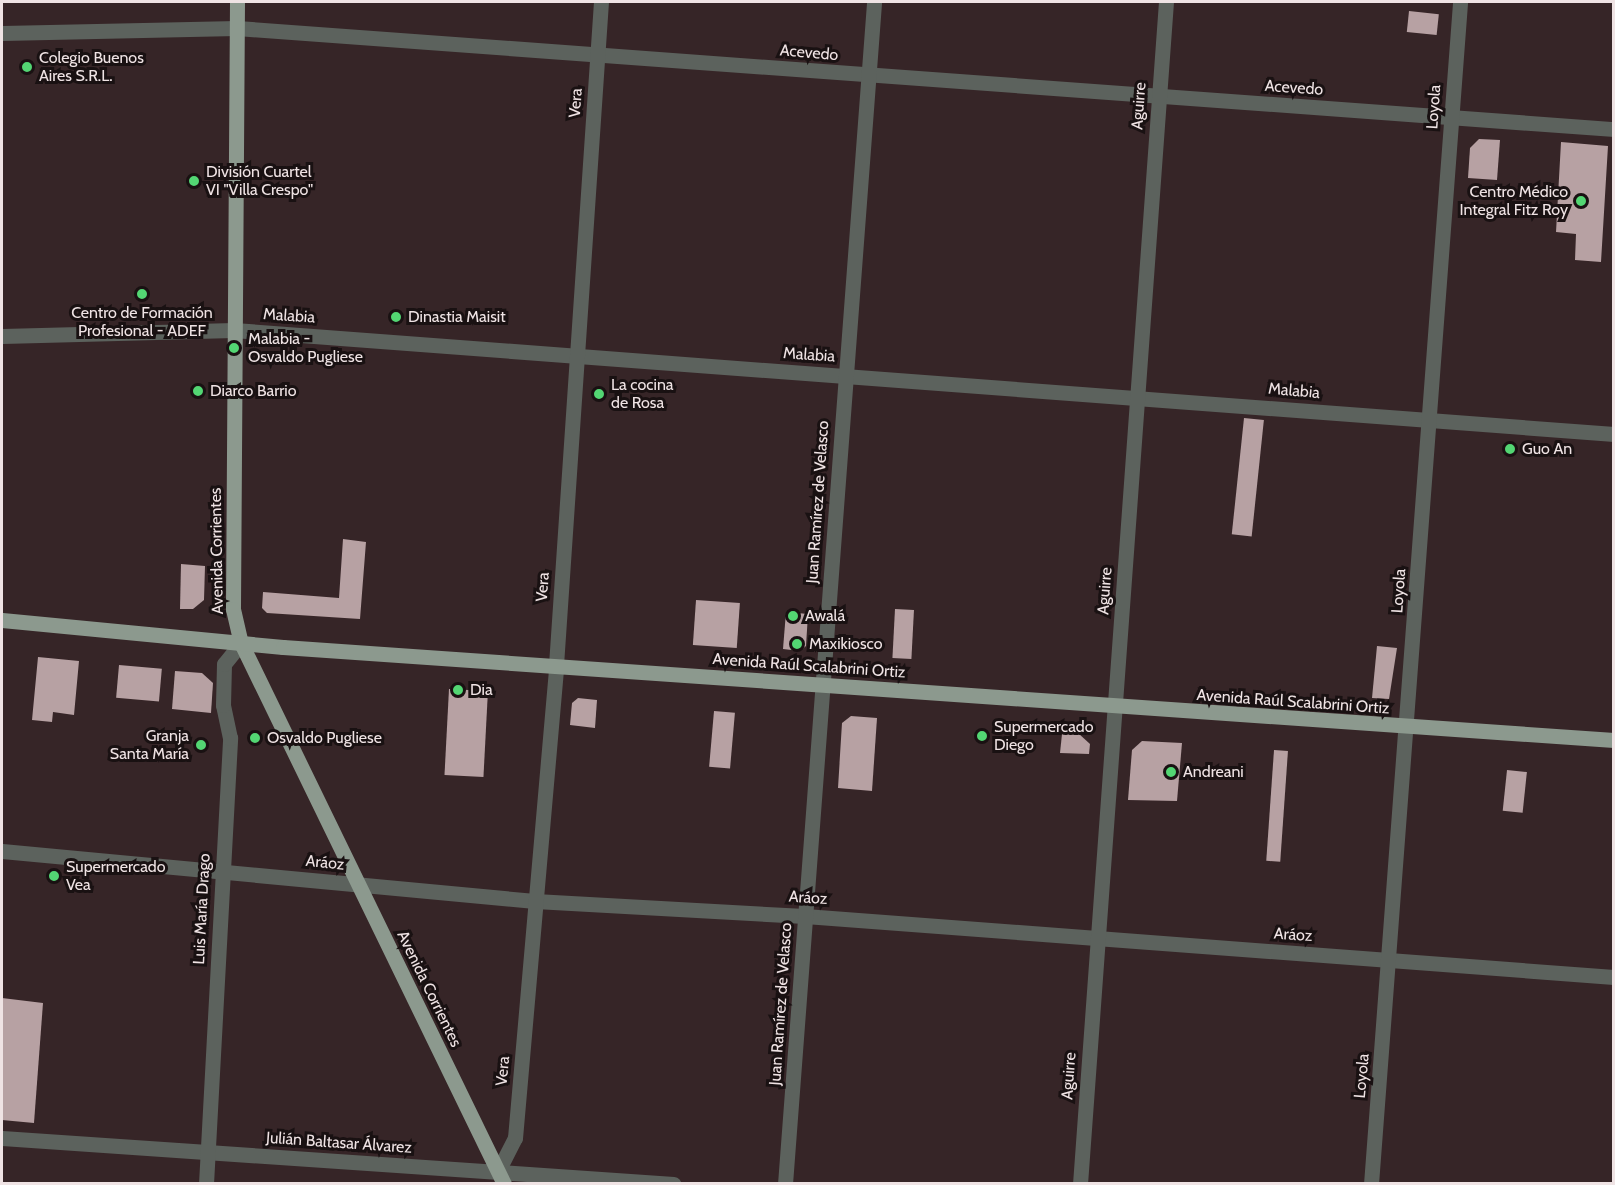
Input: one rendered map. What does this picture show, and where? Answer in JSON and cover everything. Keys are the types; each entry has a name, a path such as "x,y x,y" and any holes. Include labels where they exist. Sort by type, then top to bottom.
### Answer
{"main road":[{"name":"Avenida Corrientes","path":"237,2 233,609 241,643 501,1177"},
{"name":"Avenida Raúl Scalabrini Ortiz","path":"2,621 241,643 824,685 1115,709 1614,740"}],"street":[{"name":"Vera","path":"501,1177 515,1138 556,665 601,2"},
{"name":"Juan Ramírez de Velasco","path":"785,1184 874,2"},
{"name":"Aguirre","path":"1080,1184 1095,939 1115,709 1166,2"},
{"name":"Loyola","path":"1371,1184 1408,728 1427,420 1460,2"},
{"name":"Acevedo","path":"2,33 185,26 237,28 1614,129"},
{"name":"Malabia","path":"2,336 234,330 577,357 1136,396 1614,434"},
{"name":"Luis María Drago","path":"207,1184 230,738 223,705 224,664 241,643"},
{"name":"Aráoz","path":"2,851 535,901 805,916 1614,977"},
{"name":"Julián Baltasar Álvarez","path":"2,1138 208,1152 501,1177 673,1184"}],"building":[{"path":"1409,11 1439,14 1437,35 1407,32"},
{"path":"1479,139 1500,140 1497,180 1468,178 1470,148"},
{"name":"Centro Médico Integral Fitz Roy","path":"1561,142 1608,146 1601,262 1575,260 1576,234 1556,232"},
{"path":"1244,418 1264,420 1252,536 1232,534"},
{"path":"343,539 366,542 360,619 267,613 262,608 263,592 339,598"},
{"path":"181,564 205,566 204,600 193,609 180,609"},
{"path":"696,600 740,603 737,648 693,645"},
{"path":"895,609 914,610 911,659 892,658"},
{"path":"786,612 808,614 806,646 800,651 783,649"},
{"path":"1377,646 1397,648 1389,699 1372,698"},
{"path":"38,657 79,661 74,715 53,712 52,722 32,720"},
{"path":"119,665 162,669 159,702 116,698"},
{"path":"175,671 202,673 213,683 211,713 172,709"},
{"path":"449,689 488,691 483,777 444,775"},
{"path":"578,698 597,700 595,728 570,725 572,703"},
{"path":"714,711 735,713 730,769 709,767"},
{"path":"851,716 877,718 872,791 838,788 842,723"},
{"path":"1078,733 1090,744 1089,754 1060,753 1062,734"},
{"path":"1142,741 1182,743 1177,801 1128,800 1132,750"},
{"path":"1274,750 1288,751 1280,862 1266,861"},
{"path":"1507,770 1527,772 1523,813 1503,811"},
{"path":"2,998 43,1003 34,1123 2,1120"}],"place":[{"name":"Colegio Buenos Aires S.R.L.","path":"27,67"},
{"name":"División Cuartel VI \"Villa Crespo\"","path":"194,181"},
{"name":"Centro Médico Integral Fitz Roy","path":"1581,201"},
{"name":"Centro de Formación Profesional - ADEF","path":"142,294"},
{"name":"Dinastia Maisit","path":"396,317"},
{"name":"Malabia - Osvaldo Pugliese","path":"234,348"},
{"name":"Diarco Barrio","path":"198,391"},
{"name":"La cocina de Rosa","path":"599,394"},
{"name":"Guo An","path":"1510,449"},
{"name":"Awalá","path":"793,616"},
{"name":"Maxikiosco","path":"797,644"},
{"name":"Dia","path":"458,690"},
{"name":"Supermercado Diego","path":"982,736"},
{"name":"Osvaldo Pugliese","path":"255,738"},
{"name":"Granja Santa María","path":"201,745"},
{"name":"Andreani","path":"1171,772"},
{"name":"Supermercado Vea","path":"54,876"}]}
